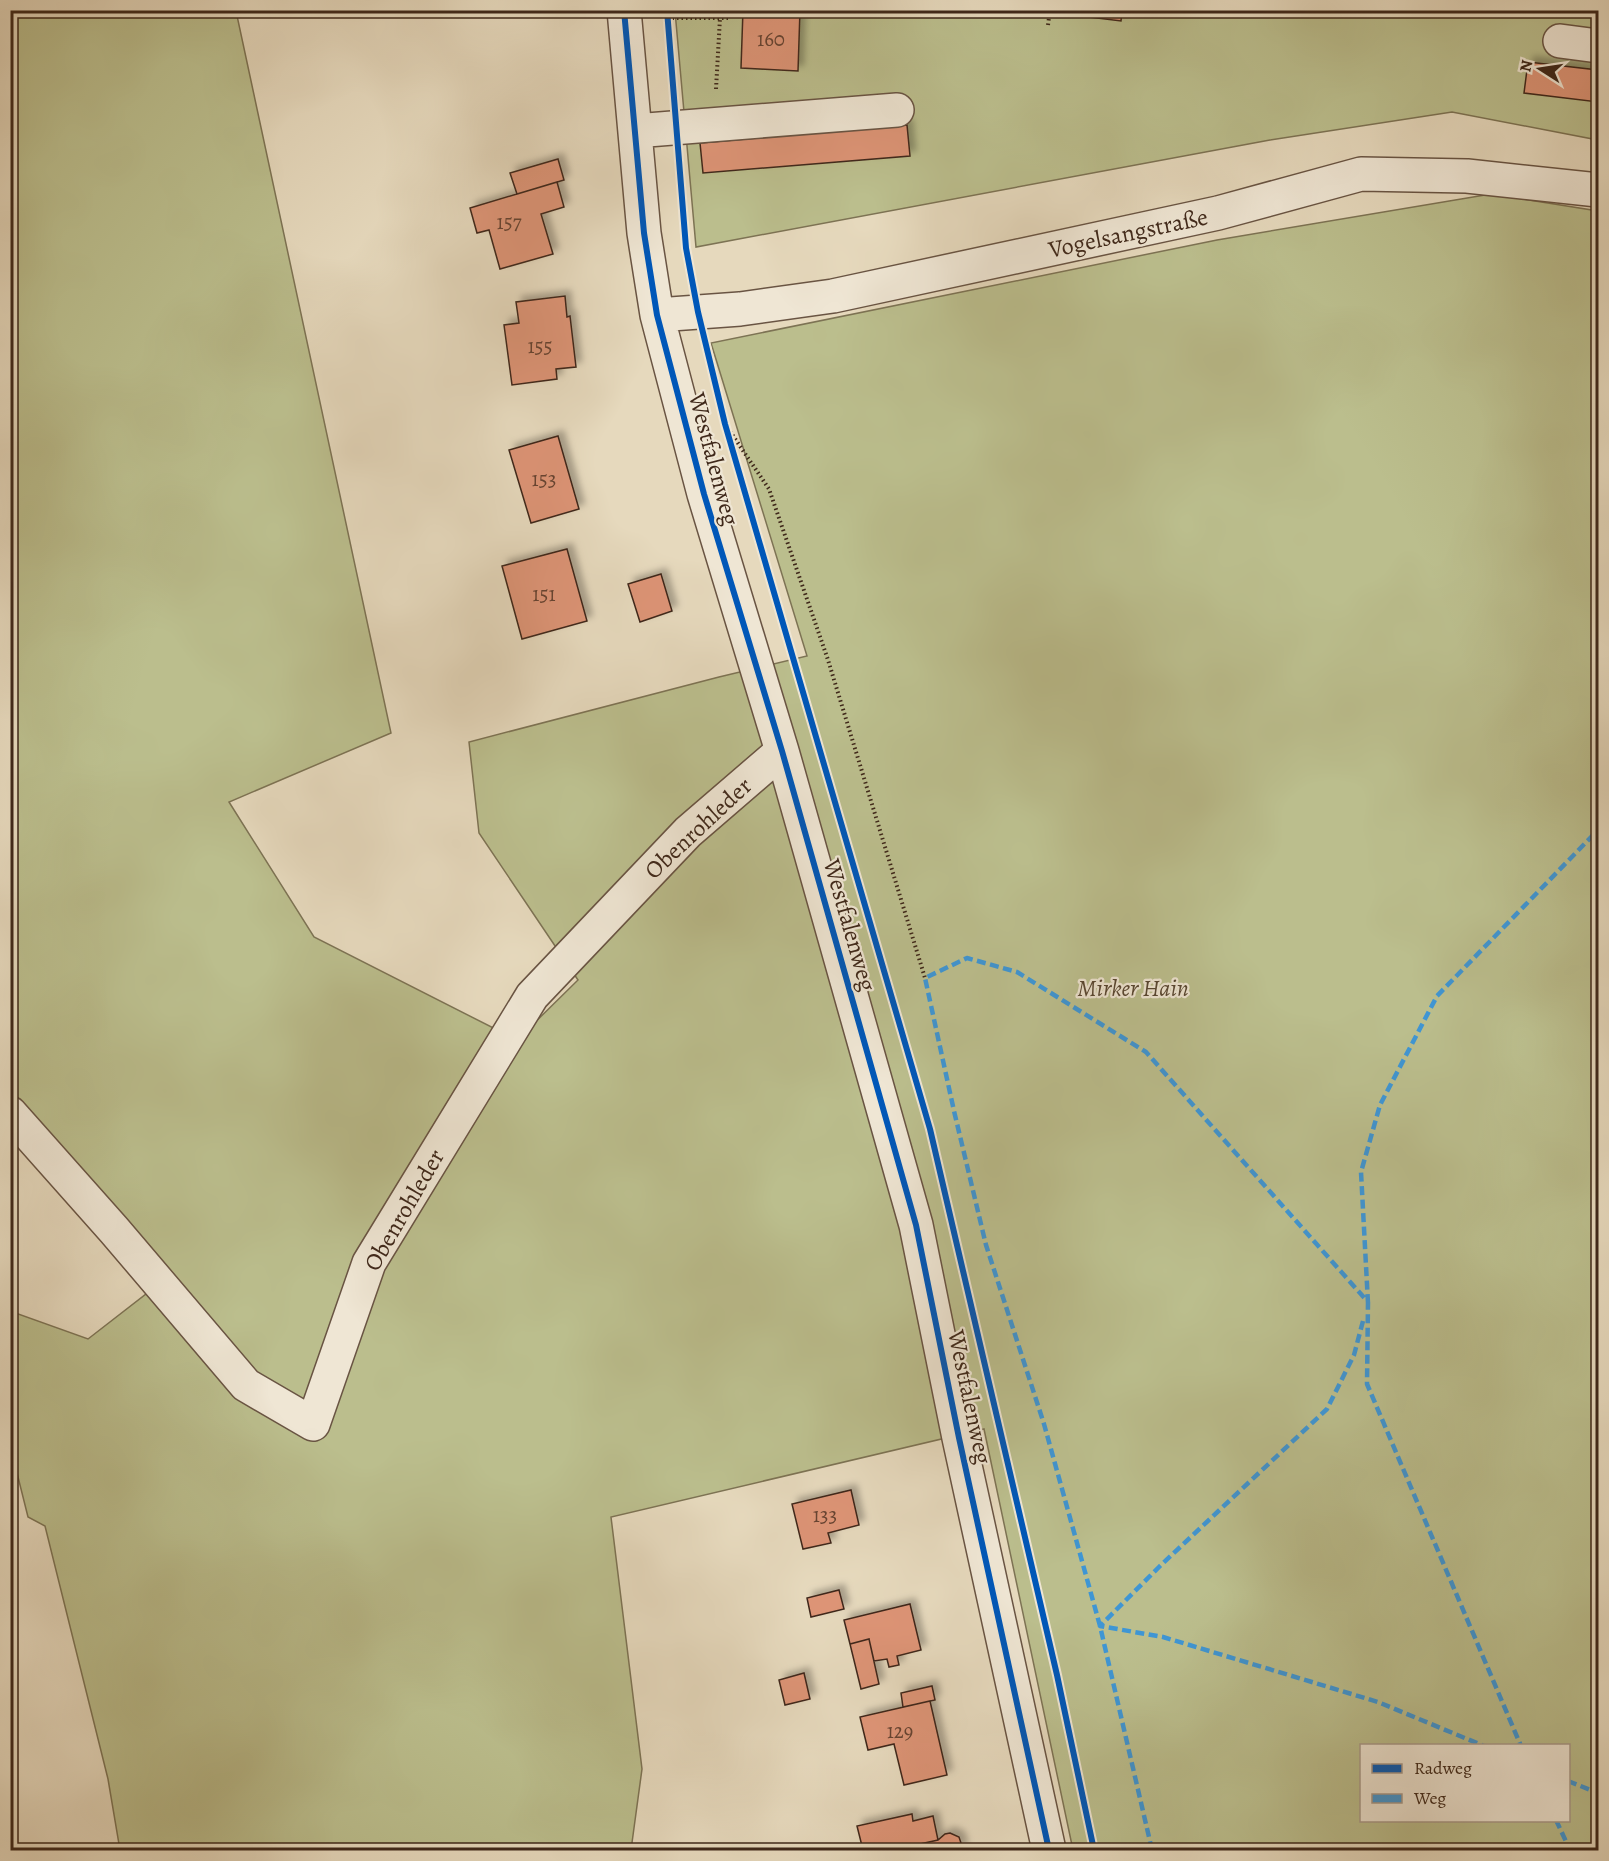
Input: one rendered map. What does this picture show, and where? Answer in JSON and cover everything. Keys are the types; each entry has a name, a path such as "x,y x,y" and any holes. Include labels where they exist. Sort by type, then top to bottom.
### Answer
{"street":[{"name":"Westfalenweg","path":"624,10 645,233 657,315 704,494 782,752 916,1225 1049,1851"},
{"path":"1560,41 1599,46"},
{"path":"635,131 897,110"},
{"name":"Vogelsangstraße","path":"657,315 740,309 833,296 1218,213 1360,174 1467,176 1599,190"},
{"name":"Obenrohleder","path":"10,1113 114,1230 246,1385 313,1424 369,1263 532,996 688,832 782,752"}],"path":[{"path":"668,18 728,18 729,10"},
{"path":"1048,25 1050,10"},
{"path":"714,124 720,18"},
{"path":"725,424 769,489 828,660 925,978"}],"green space":[{"name":"Mirker Hain","path":"11,11 236,11 391,733 229,802 314,937 517,1040 578,980 479,833 469,742 807,656 711,343 1217,240 1491,194 1598,211 1598,1850 1073,1850 984,1429 611,1517 642,1769 631,1850 120,1850 108,1779 45,1526 28,1517 11,1449 10,1311 88,1339 151,1290 11,1105"},
{"path":"675,11 1598,11 1598,140 1452,112 1270,140 696,247"}],"building":[{"path":"743,10 800,10 798,71 741,68"},
{"path":"1066,10 1122,10 1121,21 1065,14"},
{"path":"1528,62 1598,70 1598,102 1524,93"},
{"path":"907,125 910,156 703,173 700,143"},
{"path":"558,159 564,180 517,194 510,173"},
{"path":"557,182 564,207 541,214 553,254 500,269 489,230 477,233 470,208"},
{"path":"565,296 567,317 570,316 576,367 556,369 557,379 512,385 504,325 519,323 516,302"},
{"path":"558,436 579,509 531,523 509,450"},
{"path":"567,549 587,621 522,639 502,566"},
{"path":"661,574 672,611 640,622 628,584"},
{"path":"851,1490 859,1525 828,1533 831,1543 803,1549 792,1504"},
{"path":"839,1590 844,1609 811,1617 807,1598"},
{"path":"910,1604 921,1650 897,1656 899,1665 889,1667 887,1659 874,1661 869,1639 850,1644 844,1620"},
{"path":"869,1639 879,1684 861,1689 850,1644"},
{"path":"804,1673 810,1699 785,1705 779,1680"},
{"path":"932,1686 935,1700 903,1707 901,1693"},
{"path":"930,1701 947,1775 904,1785 894,1744 868,1750 860,1717"},
{"path":"912,1814 913,1821 933,1816 938,1840 893,1850 863,1850 857,1826"},
{"path":"950,1833 959,1837 961,1850 893,1850 938,1840"}],"marked path":[{"path":"1368,1303 1361,1172 1380,1105 1437,996 1598,830"},
{"path":"1152,1850 1100,1626 1044,1424 986,1245 925,978 967,958 1017,972 1146,1052 1368,1302 1367,1384 1520,1744"},
{"path":"1363,1321 1354,1355 1327,1409 1160,1566 1100,1626 1163,1637 1378,1702 1479,1744"},
{"path":"1570,1782 1598,1793"},
{"path":"1557,1822 1570,1850"}],"cycle path":[{"path":"624,10 644,233 657,315 704,494 782,751 916,1225 959,1438 1049,1850"},
{"path":"667,10 686,248 698,312 725,424 930,1129 1057,1675 1094,1850"}]}
